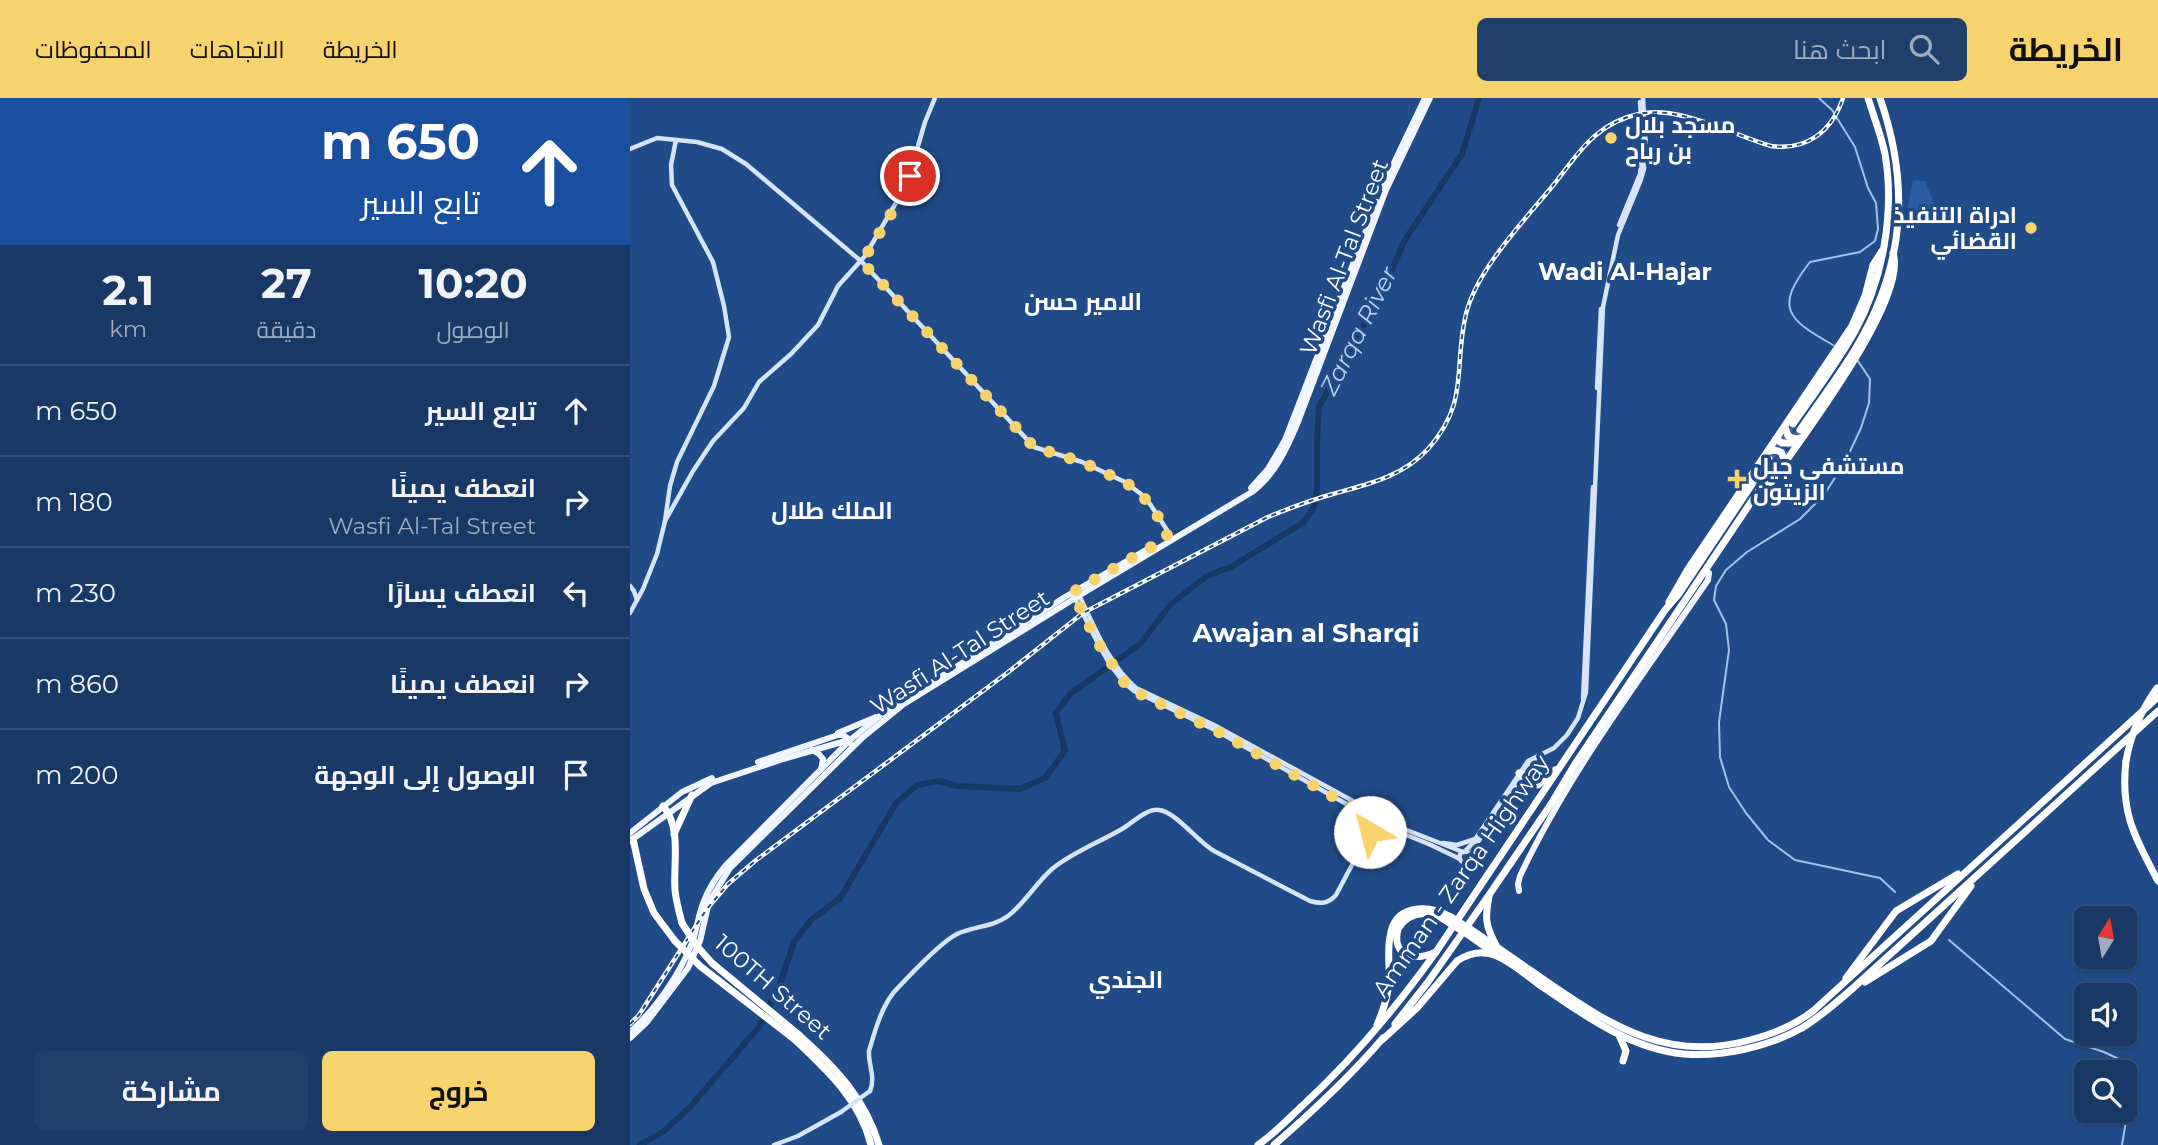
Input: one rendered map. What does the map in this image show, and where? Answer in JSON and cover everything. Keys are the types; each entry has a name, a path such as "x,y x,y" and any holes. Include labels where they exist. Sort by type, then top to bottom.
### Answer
{"highway":[{"name":"Amman - Zarqa Highway","path":"1258,1145 1324,1086 1374,1033 1436,952 1559,769 1606,693 1669,605 1688,569 1844,350 1856,328 1882,251 1887,212 1882,142 1868,98"},
{"name":"Amman - Zarqa Highway","path":"1679,612 1709,573 1862,348 1896,269 1894,253 1899,211 1898,170 1891,133 1880,98"},
{"path":"1789,425 1788,436 1795,439 1800,437"},
{"path":"1787,459 1779,441 1800,437"},
{"path":"1768,456 1778,450 1787,459"},
{"name":"Amman - Zarqa Highway","path":"1273,1145 1308,1116 1355,1070 1428,982 1553,806 1575,764 1776,465"},
{"path":"2157,687 2134,727 2126,761 2124,795 2137,844 2158,881"},
{"path":"1588,1014 1651,1040 1713,1047 1774,1033 1805,1017 2158,697"},
{"path":"1374,1033 1387,993 1389,939 1396,921 1406,913 1420,908 1434,909 1588,1014 1619,1034 1643,1044 1665,1051 1702,1054 1751,1047 1773,1040 1803,1027 1852,989 2158,711"},
{"path":"1520,776 1538,785 1559,769"},
{"path":"1520,776 1536,790 1537,802"},
{"path":"674,835 692,795"},
{"name":"100TH Street","path":"666,809 674,835 675,888 682,923 696,946 797,1037 850,1097 862,1116 871,1145"},
{"name":"100TH Street","path":"631,837 644,889 654,913 675,940 700,966 824,1057 856,1094 879,1145"},
{"path":"1839,988 1894,913 1971,866"},
{"path":"1852,989 1931,941 1979,876"},
{"path":"1491,891 1486,925 1500,954"},
{"path":"1436,952 1424,957 1408,955 1398,945 1398,929 1409,917 1420,914 1450,919"},
{"path":"1382,1040 1403,1022 1464,957 1478,953 1500,954"},
{"path":"1619,1034 1625,1058 1634,1047 1643,1044"}],"main road":[{"name":"Wasfi Al-Tal Street","path":"630,1038 647,1022 688,968 700,941 709,902 730,868 862,738 904,704 1249,489 1259,480 1273,461 1296,415 1385,179 1428,98"},
{"name":"Wasfi Al-Tal Street","path":"630,1032 661,996 683,963 704,901 716,877 850,740 881,715 1252,492 1271,473 1283,455 1298,422 1386,190 1428,98"},
{"path":"1519,891 1520,876 1553,806 1708,580 1709,573"},
{"path":"833,737 846,728 881,715"},
{"path":"631,837 666,809 682,792 698,784 833,737 843,735 850,740"},
{"path":"666,809 710,783 812,750 862,738"},
{"path":"850,740 850,749"},
{"path":"812,750 823,760 820,771"}],"street":[{"path":"665,521 713,441 744,408 759,382 818,325 838,286 862,262 880,234 906,184 934,98"},
{"path":"1460,859 1520,776 1538,756 1563,741 1578,718 1586,689 1603,307 1618,235 1644,169 1646,148 1641,98"},
{"path":"630,149 657,138 705,143 733,155 758,173 793,206 862,262 1034,447 1082,462 1125,482 1146,499 1167,530 1167,538"},
{"path":"630,613 654,562 677,463 714,386 729,332 713,262 672,185 671,165 676,140"},
{"path":"630,586 637,601"},
{"path":"1078,596 1124,682 1139,694 1211,727 1364,814 1470,855"},
{"path":"1115,665 1142,691 1214,724 1377,818 1389,828 1467,863 1520,776"},
{"path":"774,1145 801,1135 841,1112 870,1091 873,1078 869,1051 886,1005 894,993 946,941 957,934 991,924 1007,916 1065,859 1151,811 1167,812 1200,842 1228,859 1310,901 1322,904 1336,895 1377,818"},
{"path":"1364,814 1369,820 1370,832"},
{"path":"1370,832 1378,828 1389,828"},
{"path":"1433,841 1457,845 1476,838"}],"shaded area":[{"path":"1913,180 1925,181 1939,216 1923,218 1907,215"}],"waterway":[{"name":"Zarqa River","path":"640,1145 663,1132 690,1107 759,1027 780,984 794,942 811,920 841,897 896,803 917,785 939,781 957,786 1020,789 1045,778 1065,751 1056,713 1070,694 1140,644 1171,604 1207,576 1231,567 1304,522 1314,507 1317,491 1319,407 1381,294 1405,240 1462,154 1479,98"},
{"path":"1819,98 1832,110 1855,147 1868,188 1876,203 1878,229 1875,241 1860,252 1810,262 1792,291 1789,302 1796,319 1805,328 1833,345"},
{"path":"1858,361 1870,379 1869,403 1845,462 1824,495 1800,519 1747,552 1726,570 1716,586 1714,600 1726,624 1729,650 1719,722 1720,757 1729,787 1768,840 1795,860 1880,878 1895,892"},
{"path":"1949,940 2065,1039 2125,1062 2126,1121 2122,1145"}],"tunnel":[{"path":"1769,459 1793,424"},
{"path":"1776,465 1800,430"}],"railway":[{"path":"630,1024 639,1015 706,910 728,884 1083,613 1268,517 1384,478 1418,459 1441,432 1450,416 1458,384 1466,314 1480,280 1579,152 1601,131 1628,117 1655,112 1688,117 1771,146 1784,147 1807,142 1825,129 1843,98"}],"place":[{"name":"مسجد بلال بن رباح","path":"1611,138"},
{"name":"ادراة التنفيذ القضائي","path":"2031,228"},
{"name":"مستشفى جيل الزيتون","path":"1737,479"}],"district":[{"name":"Wadi Al-Hajar","path":"1625,272"},
{"name":"الامير حسن","path":"1083,302"},
{"name":"الملك طلال","path":"832,511"},
{"name":"Awajan al Sharqi","path":"1306,633"},
{"name":"الجندي","path":"1126,980"}],"route":[{"path":"910,176 862,262 1034,447 1082,462 1125,482 1146,499 1167,530 1167,538 1076,590 1079,595 1075,598 1090,629 1124,682 1139,694 1217,731 1364,814 1369,820 1370,832"}]}
